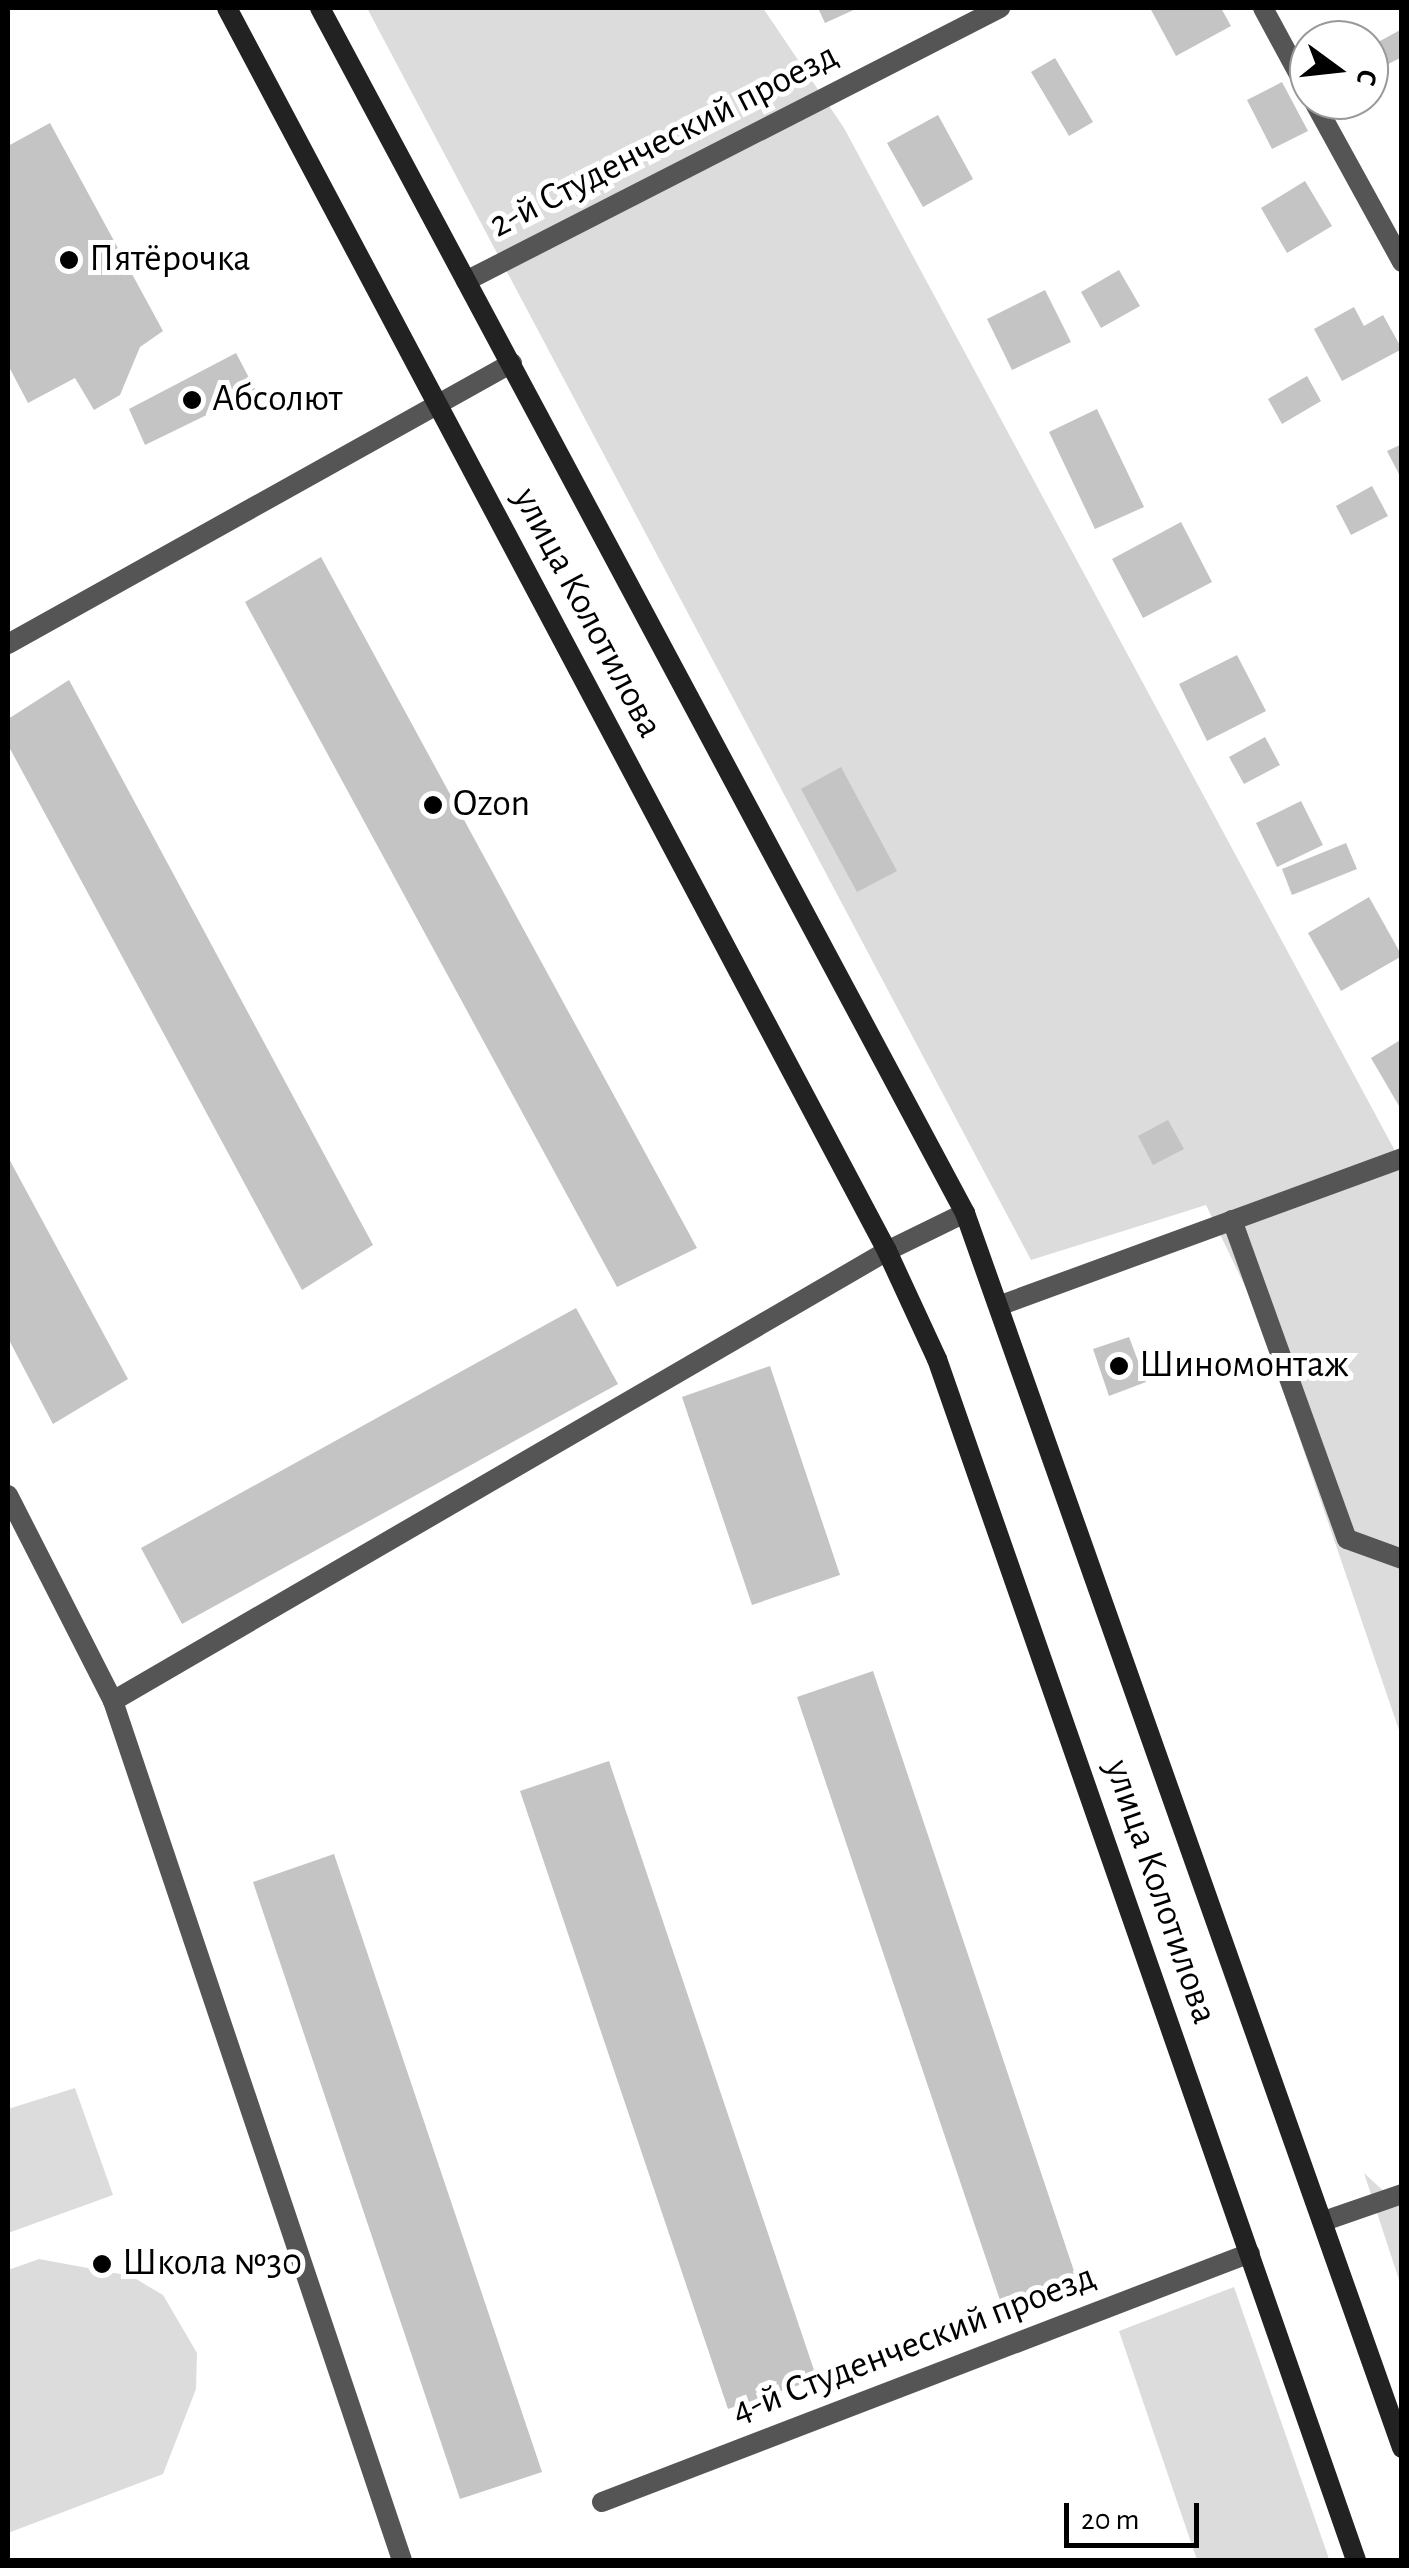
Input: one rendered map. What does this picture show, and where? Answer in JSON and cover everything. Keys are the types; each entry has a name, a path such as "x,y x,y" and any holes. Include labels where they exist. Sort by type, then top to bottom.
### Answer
{"main road":[{"name":"улица Колотилова","path":"226,8 887,1252 936,1359 1356,2560"},
{"name":"улица Колотилова","path":"320,8 965,1213 1001,1305 1402,2448"}],"street":[{"name":"2-й Студенческий проезд","path":"466,281 1000,8"},
{"path":"1262,8 1289,56"},
{"path":"1324,120 1402,262"},
{"path":"8,644 512,363"},
{"path":"1001,1305 1402,1158"},
{"path":"113,1701 887,1252 965,1213"},
{"path":"1232,1220 1348,1538 1402,1559"},
{"path":"8,1495 113,1701 402,2560"},
{"path":"1324,2220 1402,2194"},
{"name":"4-й Студенческий проезд","path":"602,2502 1250,2253"}],"shaded area":[{"path":"367,8 763,8 844,128 1401,1162 1401,1736 1254,1305 1206,1205 1031,1260"},
{"path":"75,2088 113,2195 8,2233 8,2109"},
{"path":"1364,2173 1390,2197 1401,2192 1401,2286"},
{"path":"39,2259 131,2276 163,2295 197,2353 196,2389 163,2474 8,2533 8,2270"},
{"path":"1234,2287 1329,2560 1197,2560 1119,2331"}],"building":[{"path":"818,8 858,8 825,23"},
{"path":"1150,8 1221,8 1231,26 1176,56"},
{"path":"1402,29 1402,57 1389,64 1389,36"},
{"path":"1055,58 1093,122 1069,136 1031,72"},
{"path":"1282,82 1289,95 1289,120 1302,120 1308,131 1272,149 1247,100"},
{"path":"938,115 973,179 923,207 887,143"},
{"path":"50,123 163,331 140,347 120,395 94,410 75,378 28,403 8,365 8,146"},
{"path":"1305,181 1332,226 1287,253 1261,208"},
{"path":"1119,270 1140,306 1101,328 1081,292"},
{"path":"1045,290 1071,342 1012,370 987,319"},
{"path":"1354,307 1364,326 1383,315 1402,349 1342,381 1314,329"},
{"name":"Абсолют","path":"236,353 256,391 145,445 129,409"},
{"path":"1307,376 1321,401 1282,424 1268,399"},
{"path":"1097,409 1144,507 1095,529 1049,432"},
{"path":"1402,444 1402,480 1387,451"},
{"path":"1372,486 1388,516 1351,535 1336,506"},
{"path":"1181,522 1212,582 1143,618 1112,559"},
{"path":"321,557 697,1248 617,1287 245,602"},
{"path":"1237,655 1266,711 1207,741 1179,684"},
{"path":"69,680 373,1245 302,1290 8,745 8,719"},
{"path":"1265,737 1280,765 1244,784 1229,757"},
{"path":"841,767 897,871 857,892 801,789"},
{"path":"1301,801 1323,845 1277,867 1256,823"},
{"path":"1346,843 1357,869 1292,895 1282,869"},
{"path":"1369,897 1402,956 1341,991 1308,933"},
{"path":"1402,1039 1402,1104 1399,1106 1371,1058"},
{"path":"1168,1120 1184,1149 1153,1165 1138,1136"},
{"path":"8,1157 128,1379 53,1424 8,1338"},
{"path":"576,1308 618,1384 182,1624 141,1548"},
{"name":"Шиномонтаж","path":"1129,1337 1146,1382 1109,1396 1093,1349"},
{"path":"770,1366 840,1575 752,1605 682,1397"},
{"path":"873,1671 1080,2289 1005,2315 797,1697"},
{"path":"609,1761 817,2379 728,2409 520,1791"},
{"path":"334,1854 542,2472 460,2499 253,1882"}],"place":[{"name":"Пятёрочка","path":"69,260"},
{"name":"Абсолют","path":"192,400"},
{"name":"Ozon","path":"433,805"},
{"name":"Шиномонтаж","path":"1119,1366"},
{"name":"Школа №30","path":"102,2264"}]}
